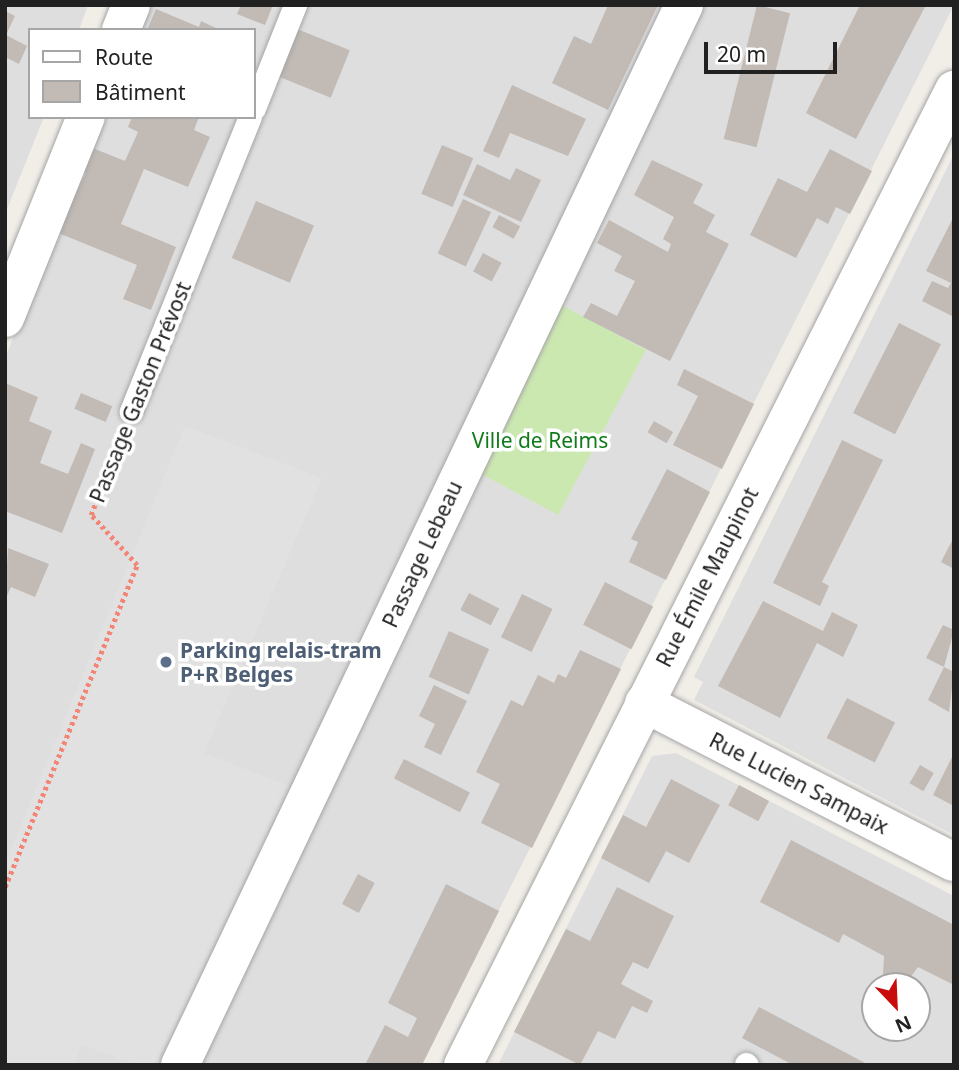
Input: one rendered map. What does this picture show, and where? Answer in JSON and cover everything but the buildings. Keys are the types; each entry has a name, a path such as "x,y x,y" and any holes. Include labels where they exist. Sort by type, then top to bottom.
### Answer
{"street":[{"path":"122,28 131,5"},
{"name":"Passage Lebeau","path":"180,1065 684,5"},
{"name":"Rue Émile Maupinot","path":"463,1065 954,90"},
{"path":"5,318 85,119"},
{"name":"Rue Lucien Sampaix","path":"644,703 954,862"}],"lane":[{"path":"256,103 295,5"},
{"name":"Passage Gaston Prévost","path":"131,411 249,119"}],"path":[{"name":"Passage Gaston Prévost","path":"5,887 137,565 91,515 131,411"}],"shaded area":[{"path":"5,5 88,5 80,28 28,28 28,119 43,119 5,214"},
{"path":"147,5 668,5 164,1065 5,1065 5,358 101,119 256,119 256,28 138,28"},
{"path":"698,5 954,5 421,1065 194,1065"},
{"path":"954,154 954,835 694,700 703,682 694,677"},
{"name":"Parking relais-tram P+R Belges","path":"185,426 322,478 204,753 296,789 164,1065 137,1065 82,1045 73,1065 5,1065 5,864"},
{"path":"676,753 954,896 954,1065 498,1065 652,756"}],"green space":[{"name":"Ville de Reims","path":"556,302 646,350 558,515 468,467"}],"place":[{"name":"Parking relais-tram P+R Belges","path":"166,662"}]}
